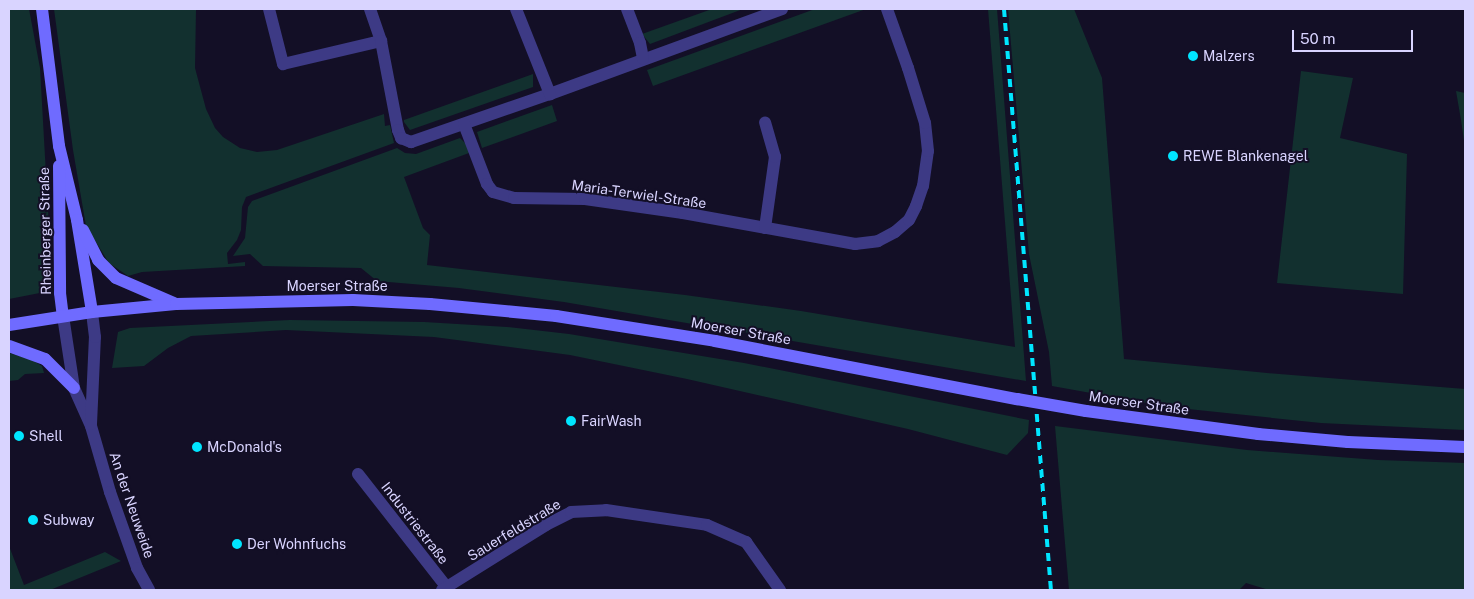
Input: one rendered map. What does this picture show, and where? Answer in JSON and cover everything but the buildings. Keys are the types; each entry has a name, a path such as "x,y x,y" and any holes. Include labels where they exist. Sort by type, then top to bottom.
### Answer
{"main road":[{"name":"Rheinberger Straße","path":"42,9 59,146 60,293 63,316"},
{"name":"Rheinberger Straße","path":"59,146 78,220 92,312"},
{"path":"78,220 98,260 116,278 176,304"},
{"name":"Moerser Straße","path":"9,325 92,312 176,304 353,300 488,308 556,316 715,341 1086,411 1267,435 1348,442 1465,446"},
{"path":"9,346 45,359 74,388"}],"street":[{"path":"269,9 283,64 380,42"},
{"path":"370,9 380,42 398,130 405,141 419,140 643,60 753,13 782,9"},
{"path":"516,9 550,94"},
{"path":"627,9 640,44 643,60"},
{"name":"Maria-Terwiel-Straße","path":"464,124 478,165 492,192 514,198 584,199 855,244 878,241 895,232 909,220 923,186 928,151 925,123 887,9"},
{"path":"765,122 775,157 765,228"},
{"name":"An der Neuweide","path":"91,426 94,402 93,357 95,337 92,312"},
{"name":"An der Neuweide","path":"63,316 74,388 91,426 121,524 137,568 149,590"},
{"name":"Industriestraße","path":"358,474 446,589"},
{"name":"Sauerfeldstraße","path":"446,589 546,525 571,512 606,510 707,525 746,542 780,590"}],"green space":[{"path":"9,9 29,9 40,68 52,281 50,291 9,299"},
{"path":"54,9 196,9 195,68 206,109 215,128 223,137 240,148 257,152 277,150 384,114 385,126 390,125 394,143 246,197 242,207 241,230 237,240 227,253 228,264 245,262 245,266 142,272 128,276 109,263 86,226 73,150"},
{"path":"712,9 743,9 650,44 642,34"},
{"path":"815,9 866,9 653,86 647,70"},
{"path":"988,9 997,9 1026,381 564,302 459,288 377,281 361,268 263,266 250,254 233,256 245,238 248,207 252,201 397,148 405,153 416,154 460,138 466,144 469,153 404,177 423,228 430,235 427,265 685,295 801,311 1015,347"},
{"path":"1008,9 1074,9 1102,78 1124,359 1465,389 1465,430 1321,423 1169,407 1052,386 1049,352 1029,254"},
{"path":"1301,71 1353,78 1340,138 1407,154 1403,294 1277,283"},
{"path":"533,74 533,87 410,130 404,122 404,120"},
{"path":"1456,91 1465,93 1465,148 1461,120"},
{"path":"552,105 557,121 482,148 477,132"},
{"path":"290,320 424,322 507,327 569,334 744,363 1029,420 1028,433 1007,455 908,429 687,379 570,355 434,337 286,330 191,336 168,348 144,366 112,368 118,332 130,328"},
{"path":"9,353 32,360 42,366 44,373 25,374 18,380 9,381"},
{"path":"1055,426 1247,450 1378,460 1465,463 1465,590 1269,590 1246,583 1239,590 1069,590"},
{"path":"9,546 24,585 105,552 121,561 50,590 9,590"}],"railway":[{"path":"1004,9 1051,590"}],"place":[{"name":"Malzers","path":"1193,56"},
{"name":"REWE Blankenagel","path":"1173,156"},
{"name":"FairWash","path":"571,421"},
{"name":"Shell","path":"19,436"},
{"name":"McDonald's","path":"197,447"},
{"name":"Subway","path":"33,520"},
{"name":"Der Wohnfuchs","path":"237,544"}]}
